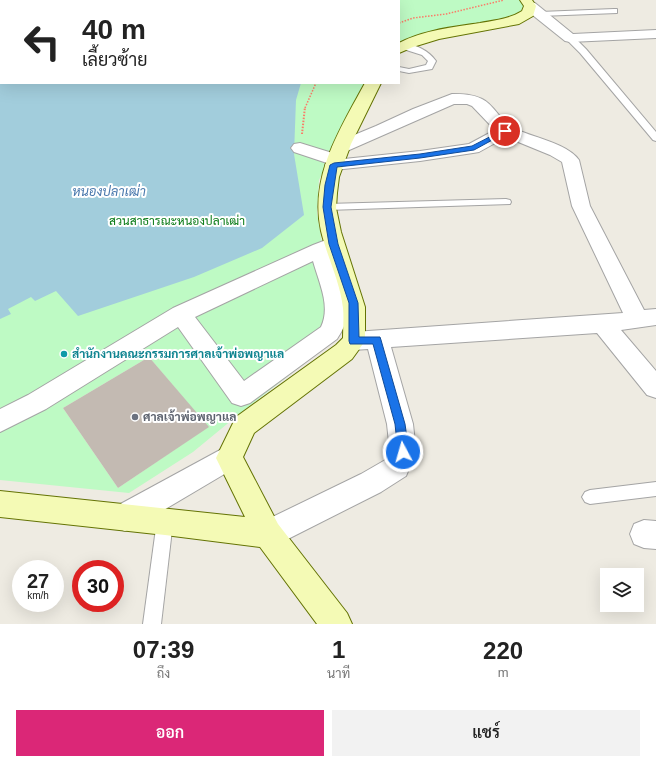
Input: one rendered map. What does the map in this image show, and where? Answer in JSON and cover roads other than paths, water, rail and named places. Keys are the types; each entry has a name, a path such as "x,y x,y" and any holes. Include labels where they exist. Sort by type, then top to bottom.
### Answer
{"street":[{"path":"401,47 425,38 514,20 528,13 532,7 570,38 656,34"},
{"path":"241,396 329,333 336,318 336,303 327,247 327,207 329,185 337,158 373,84"},
{"path":"125,517 229,458 245,425 344,352 365,340 603,324 647,318 581,206 570,160 556,151 505,131 478,103 469,99 452,99 419,112 382,130 337,158"},
{"path":"300,148 337,158 420,156 474,148 505,131"},
{"path":"0,421 37,402 181,314 327,247"},
{"path":"0,504 165,521 268,534 371,483 397,467 403,452 400,424 365,340 354,303 327,247"},
{"path":"181,314 241,396 245,425"},
{"path":"603,324 656,388"},
{"path":"229,458 268,534 336,624"}],"lane":[{"path":"532,7 614,11"},
{"path":"570,38 583,51 656,138"},
{"path":"400,69 408,71 429,67 432,62 425,54 401,47"},
{"path":"327,207 506,202"},
{"path":"590,497 656,489"},
{"path":"152,624 165,521"}],"water":[{"name":"หนองปลาเฒ่า","path":"0,84 301,84 296,100 294,154 304,215 262,248 194,277 78,316 56,291 35,301 31,297 8,309 11,314 0,319"}],"place":[{"name":"สำนักงานคณะกรรมการศาลเจ้าพ่อพญาแล","path":"64,354"},
{"name":"ศาลเจ้าพ่อพญาแล","path":"135,417"}],"park label":[{"name":"สวนสาธารณะหนองปลาเฒ่า","path":"177,221"}]}
